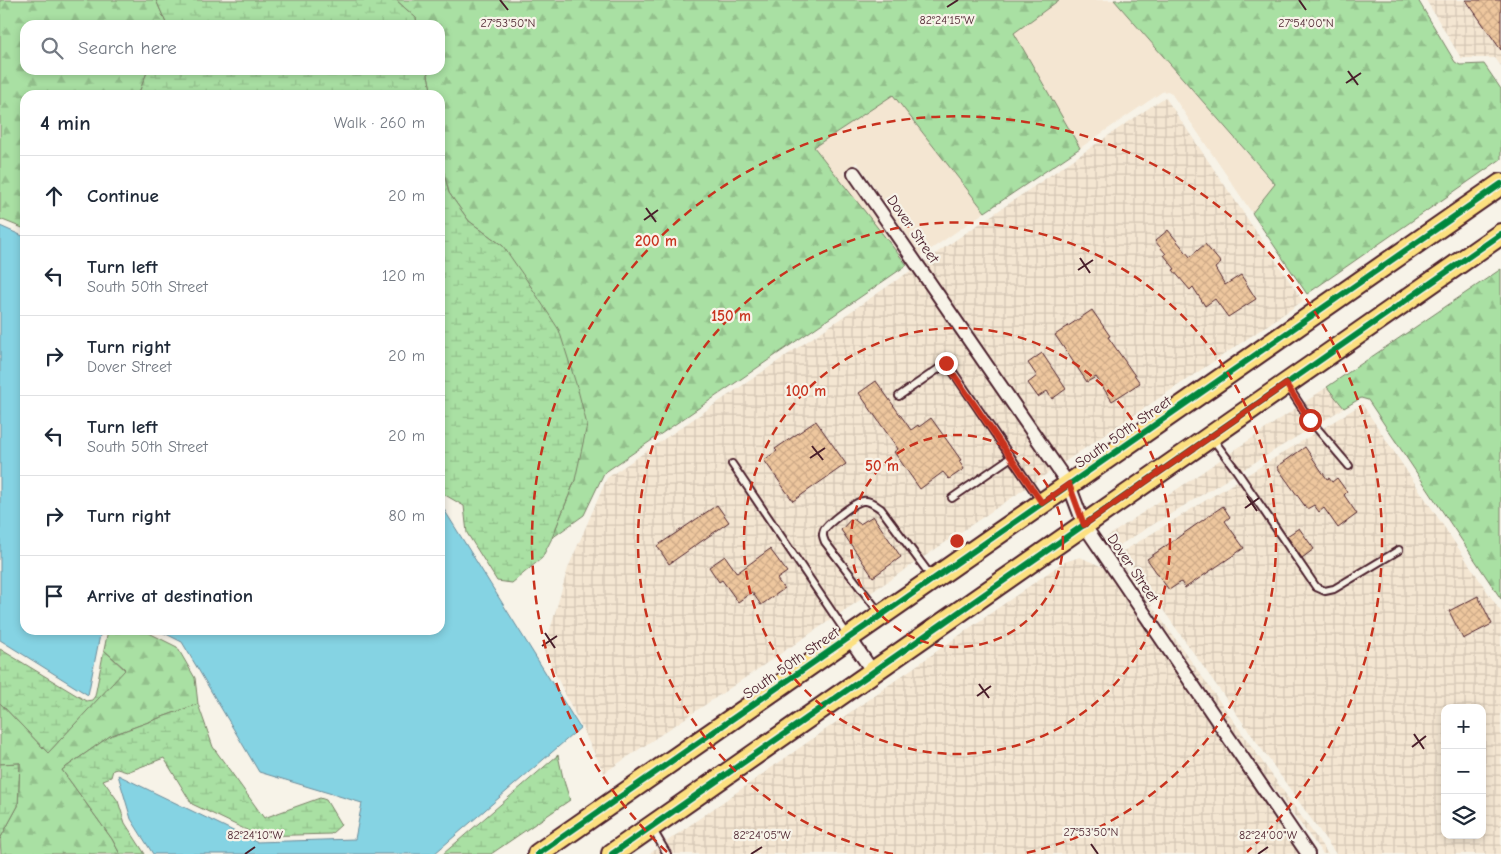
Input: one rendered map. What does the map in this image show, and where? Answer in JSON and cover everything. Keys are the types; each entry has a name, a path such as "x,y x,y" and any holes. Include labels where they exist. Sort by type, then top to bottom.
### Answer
{"main road":[{"name":"South 50th Street","path":"538,854 1501,184"},
{"path":"612,854 1501,234"}],"street":[{"name":"Dover Street","path":"854,173 1069,484 1084,525 1308,854"},
{"path":"850,638 873,672"}],"lane":[{"path":"899,396 946,363 1042,503"},
{"path":"1286,384 1310,420 1349,466"},
{"path":"1211,437 1236,470 1316,588 1325,591 1334,589 1399,550"},
{"path":"952,498 1010,458"},
{"path":"732,464 850,638"},
{"path":"882,615 825,542 823,535 825,528 858,502 865,500 873,503 880,509 933,579"},
{"path":"651,826 667,854"}],"shaded area":[{"path":"1059,0 1114,0 1275,185 1252,213 1168,91 1162,92 1080,148 1013,33"},
{"path":"1426,0 1501,0 1501,66 1495,58 1461,58"},
{"path":"893,94 985,212 921,256 857,162 844,172 907,265 814,147"},
{"path":"1165,97 1303,301 604,773 544,651 568,568 607,478"},
{"path":"1327,387 1344,408 1118,546 1115,550 1115,554 1328,854 1323,854 1264,775 1104,539"},
{"path":"1362,404 1501,612 1501,854 1336,854 1122,552"},
{"path":"1080,557 1103,567 1314,854 649,854 1062,563"}],"green space":[{"path":"0,0 156,0 165,20 20,20 20,75 146,75 140,90 20,90 20,227 0,219"},
{"path":"156,0 396,0 416,20 165,20"},
{"path":"396,0 1059,0 1014,33 1080,148 985,212 893,95 814,147 907,265 604,473 584,515 552,538 575,480 503,246 469,221 449,193 445,177 445,90 431,90 428,75 445,75 445,20 416,20"},
{"path":"1114,0 1418,0 1455,62 1460,65 1484,64 1501,89 1501,159 1307,294 1252,213 1275,184"},
{"path":"146,75 428,75 431,90 140,90"},
{"path":"445,177 449,193 469,221 503,246 559,330 587,425 575,480 552,538 542,558 512,583 497,581 467,533 464,506 445,495"},
{"path":"1501,269 1501,599 1368,400 1361,398 1344,408 1327,387"},
{"path":"107,635 153,635 177,647 195,678 198,704 110,736 62,770 112,839 120,854 1,854 0,839 18,806 20,763 0,764 0,703 48,753 125,669 104,650"},
{"path":"0,649 86,701 92,700 95,696 104,650 125,670 48,753 0,703"},
{"path":"198,704 213,747 264,818 320,798 326,800 341,825 331,834 259,836 192,804 164,758 127,772 117,769 113,770 111,777 103,780 118,801 125,823 145,854 120,854 112,839 62,770 110,736"},
{"path":"558,755 570,800 491,854 443,854"},
{"path":"20,763 18,806 0,839 0,764"}],"water":[{"path":"0,226 20,235 20,635 100,635 88,695 0,640"},
{"path":"445,511 580,728 434,854 153,854 131,819 118,775 256,842 355,839 362,803 259,772 182,642 168,635 445,635"}],"building":[{"path":"1466,0 1501,0 1501,50"},
{"path":"1168,230 1190,257 1205,244 1221,263 1215,268 1225,285 1241,275 1256,299 1228,317 1215,299 1205,306 1193,287 1190,290 1173,270 1175,269 1164,255 1166,254 1155,241"},
{"path":"1092,310 1140,383 1112,401 1096,377 1087,382 1055,335"},
{"path":"1042,353 1066,389 1052,399 1047,391 1038,397 1028,383 1037,376 1028,363"},
{"path":"876,381 911,430 918,425 919,427 931,418 961,460 959,461 964,469 949,479 943,472 920,489 894,452 898,449 859,393"},
{"path":"816,421 846,464 793,501 764,460 777,451 775,449"},
{"path":"1305,447 1327,479 1329,478 1332,482 1337,478 1347,492 1344,495 1357,514 1338,528 1324,508 1319,512 1314,505 1307,509 1277,467"},
{"path":"717,505 729,522 669,564 657,546"},
{"path":"1223,506 1230,517 1225,521 1244,548 1185,588 1181,582 1169,590 1147,559"},
{"path":"873,516 901,557 873,577 841,530 852,518 860,524"},
{"path":"1299,528 1314,549 1302,558 1287,536"},
{"path":"770,549 787,572 777,579 784,589 761,605 752,592 738,602 722,580 719,582 709,567 725,556 737,573"},
{"path":"1478,596 1492,624 1463,639 1449,611"}],"cycle path":[{"path":"538,854 1501,184"},
{"path":"612,854 1501,234"}],"route":[{"path":"946,363 1042,503 1069,484 1084,525 1286,384 1310,420"}]}
